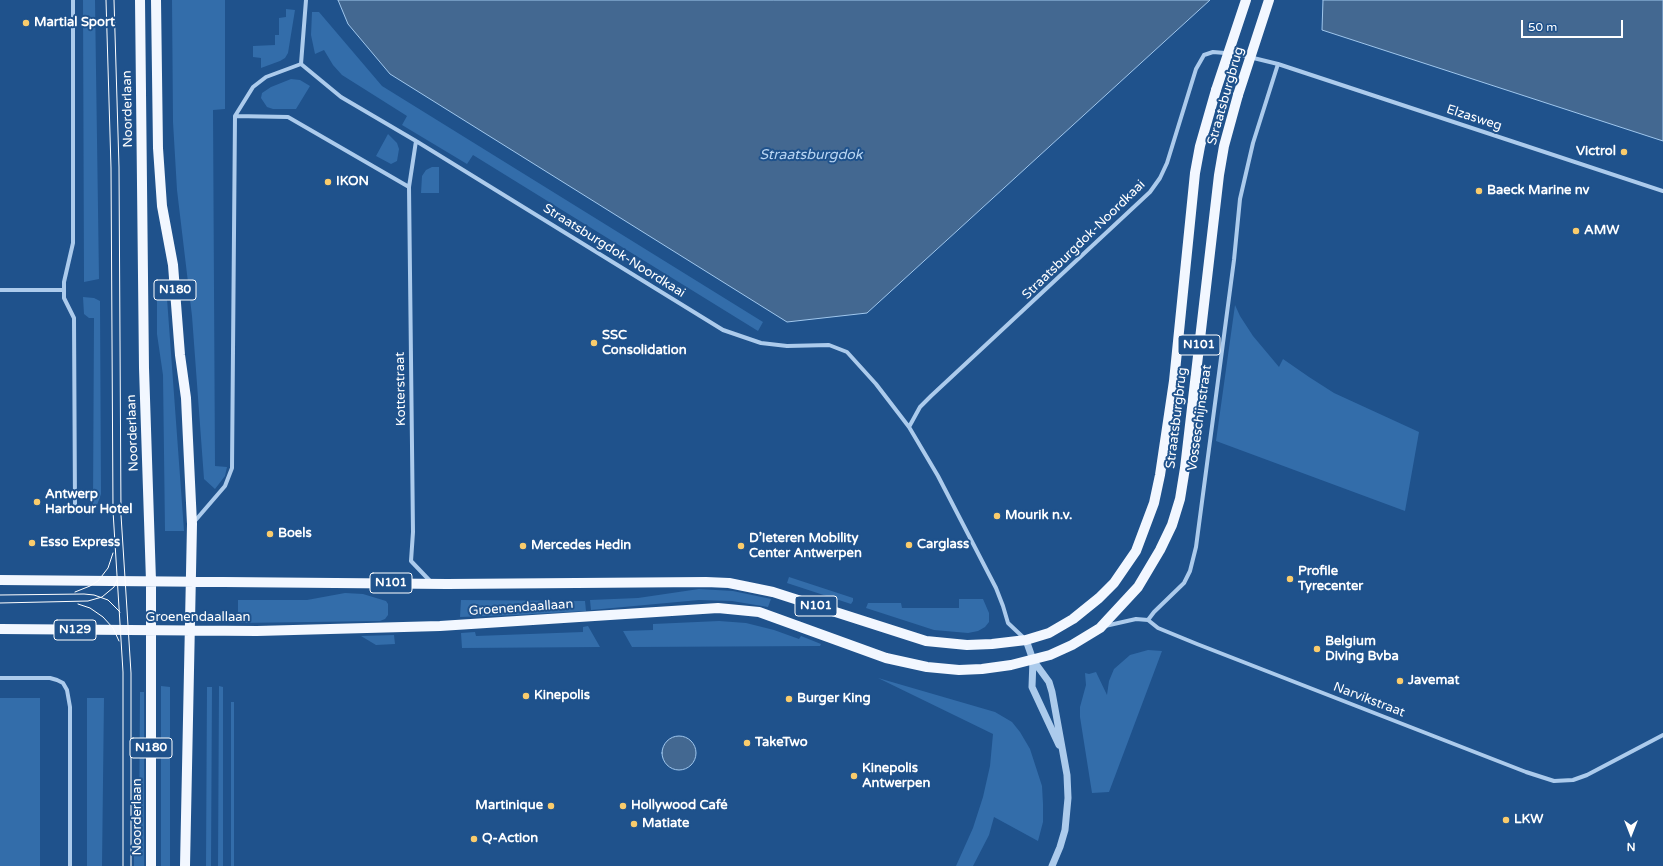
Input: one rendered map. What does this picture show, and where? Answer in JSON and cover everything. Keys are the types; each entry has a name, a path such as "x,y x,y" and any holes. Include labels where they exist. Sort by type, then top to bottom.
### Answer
{"main road":[{"name":"Noorderlaan","path":"140,0 144,368 151,581 151,866"},
{"name":"N180","path":"156,0 158,148 162,206 173,265 180,355 186,398 192,524 185,866"},
{"name":"Straatsburgbrug","path":"1026,640 1049,632 1073,619 1100,598 1114,583 1136,551 1146,527 1156,496 1174,381 1196,166 1210,110 1246,0"},
{"name":"Straatsburgbrug","path":"1033,660 1050,655 1072,645 1100,628 1138,587 1160,550 1172,525 1180,498 1219,175 1224,146 1238,95 1269,0"},
{"name":"Groenendaallaan","path":"0,580 350,583 683,581 729,583 773,592 926,641 967,645 1026,640"},
{"name":"Groenendaallaan","path":"0,629 257,631 440,626 718,608 759,612 775,616 886,658 920,666 975,670 1033,660"}],"street":[{"path":"72,0 74,243 64,282 64,298 74,318 75,506"},
{"path":"192,524 225,486 232,468 235,116 253,86 266,76 301,64 306,0"},
{"name":"Straatsburgdok-Noordkaai","path":"301,64 341,96 723,330 761,343 787,346 830,344 847,352 876,384 909,427 920,407 931,396 1150,192 1160,178 1167,163 1196,69 1204,55 1213,52 1237,54 1278,64"},
{"name":"Elzasweg","path":"1278,64 1663,191"},
{"name":"Vosseschijnstraat","path":"1148,620 1154,612 1184,583 1190,571 1196,547 1234,260 1240,199 1253,143 1278,64"},
{"path":"235,116 288,117 409,187 416,141"},
{"name":"Kotterstraat","path":"409,187 413,532 411,560 432,583"},
{"path":"0,290 64,290"},
{"path":"909,427 938,476 992,581 1003,606 1008,623 1026,640 1033,660 1049,682 1064,757 1068,798 1065,830 1052,866"},
{"path":"1100,628 1136,619 1148,620"},
{"name":"Narvikstraat","path":"1148,620 1158,628 1191,642 1526,772 1554,781 1573,780 1587,775 1663,735"},
{"path":"1033,660 1032,687 1064,757"},
{"path":"0,678 50,678 63,683 67,690 70,708 70,866"}],"shaded area":[{"path":"83,0 95,0 99,279 84,282"},
{"path":"172,0 225,0 225,109 213,110 215,466 227,467 225,476 215,489 204,479 192,316 177,190 173,122"},
{"path":"286,9 295,10 288,53 285,58 280,61 261,68 261,58 253,57 253,46 275,45 275,35 279,35 279,18 286,17"},
{"path":"312,12 319,12 382,86 763,322 758,331 473,155 467,164 402,125 407,116 342,75 333,65 324,50 315,54 311,35"},
{"path":"291,79 300,80 310,86 296,109 273,109 267,107 261,98 262,93 271,87"},
{"path":"388,134 397,143 399,149 397,161 391,164 376,156"},
{"path":"432,167 439,167 439,193 421,193 422,176 426,170"},
{"path":"166,285 184,531 165,531 163,375 157,334 157,286"},
{"path":"83,297 94,298 100,301 101,494 97,505 93,505 94,318 89,318 84,314"},
{"path":"1235,305 1253,336 1279,367 1283,359 1334,393 1419,432 1405,511 1216,441"},
{"path":"789,577 853,598 853,601 851,604 787,583"},
{"path":"699,589 733,591 771,599 768,607 732,601 699,600 591,610 590,600 638,598"},
{"path":"345,593 363,594 386,601 388,604 388,615 385,619 380,621 238,623 238,600 307,600"},
{"path":"959,599 983,599 989,613 989,622 985,627 978,631 968,633 934,630 866,608 868,603 901,603 902,608 959,608"},
{"path":"461,600 585,601 586,611 460,617"},
{"path":"719,621 746,623 774,630 799,639 801,636 821,644 820,646 632,647 623,631 653,630 653,624"},
{"path":"588,626 600,647 462,648 461,633 475,632 476,636 583,632 583,627"},
{"path":"394,635 395,644 376,645 361,636"},
{"path":"1148,650 1162,651 1109,792 1092,793 1080,717 1080,707 1086,685 1085,673 1089,674 1096,672 1107,695 1109,681 1114,669 1130,655"},
{"path":"878,678 995,712 1012,722 1030,749 1042,786 1043,822 1038,841 994,817 989,835 973,866 956,866 973,828 983,797 990,766 993,734"},
{"path":"161,686 170,687 170,866 161,866"},
{"path":"219,686 223,687 223,866 218,866"},
{"path":"207,687 212,687 211,866 206,866"},
{"path":"140,692 144,692 144,866 134,866 134,835 139,835"},
{"path":"0,698 40,698 40,866 0,866"},
{"path":"87,698 104,698 102,866 87,866"},
{"path":"231,702 234,702 234,866 231,866"}],"water":[{"name":"Straatsburgdok","path":"338,0 1210,0 867,313 787,322 390,74 348,24"},
{"path":"1323,0 1663,0 1663,141 1322,30"},
{"path":"676,736 682,736 686,737 693,743 696,753 695,760 689,767 682,770 676,770 672,769 665,763 662,756 662,750 663,746 669,739"}],"tram line":[{"path":"106,0 111,168 113,511 123,672 123,866"},
{"path":"114,0 119,167 121,515 131,673 131,866"},
{"path":"75,592 98,581 108,568 113,553"},
{"path":"0,603 88,601 102,597 114,587 117,580"},
{"path":"0,595 94,595 108,600 120,612"},
{"path":"78,604 90,608 103,617 113,628 119,641"}],"place":[{"name":"Martial Sport","path":"26,23"},
{"name":"Victrol","path":"1624,152"},
{"name":"IKON","path":"328,182"},
{"name":"Baeck Marine nv","path":"1479,191"},
{"name":"AMW","path":"1576,231"},
{"name":"SSC Consolidation","path":"594,343"},
{"name":"Antwerp Harbour Hotel","path":"37,502"},
{"name":"Mourik n.v.","path":"997,516"},
{"name":"Boels","path":"270,534"},
{"name":"Esso Express","path":"32,543"},
{"name":"Carglass","path":"909,545"},
{"name":"Mercedes Hedin","path":"523,546"},
{"name":"D’Ieteren Mobility Center Antwerpen","path":"741,546"},
{"name":"Profile Tyrecenter","path":"1290,579"},
{"name":"Belgium Diving Bvba","path":"1317,649"},
{"name":"Javemat","path":"1400,681"},
{"name":"Kinepolis","path":"526,696"},
{"name":"Burger King","path":"789,699"},
{"name":"TakeTwo","path":"747,743"},
{"name":"Kinepolis Antwerpen","path":"854,776"},
{"name":"Martinique","path":"551,806"},
{"name":"Hollywood Café","path":"623,806"},
{"name":"LKW","path":"1506,820"},
{"name":"Matiate","path":"634,824"},
{"name":"Q-Action","path":"474,839"}]}
